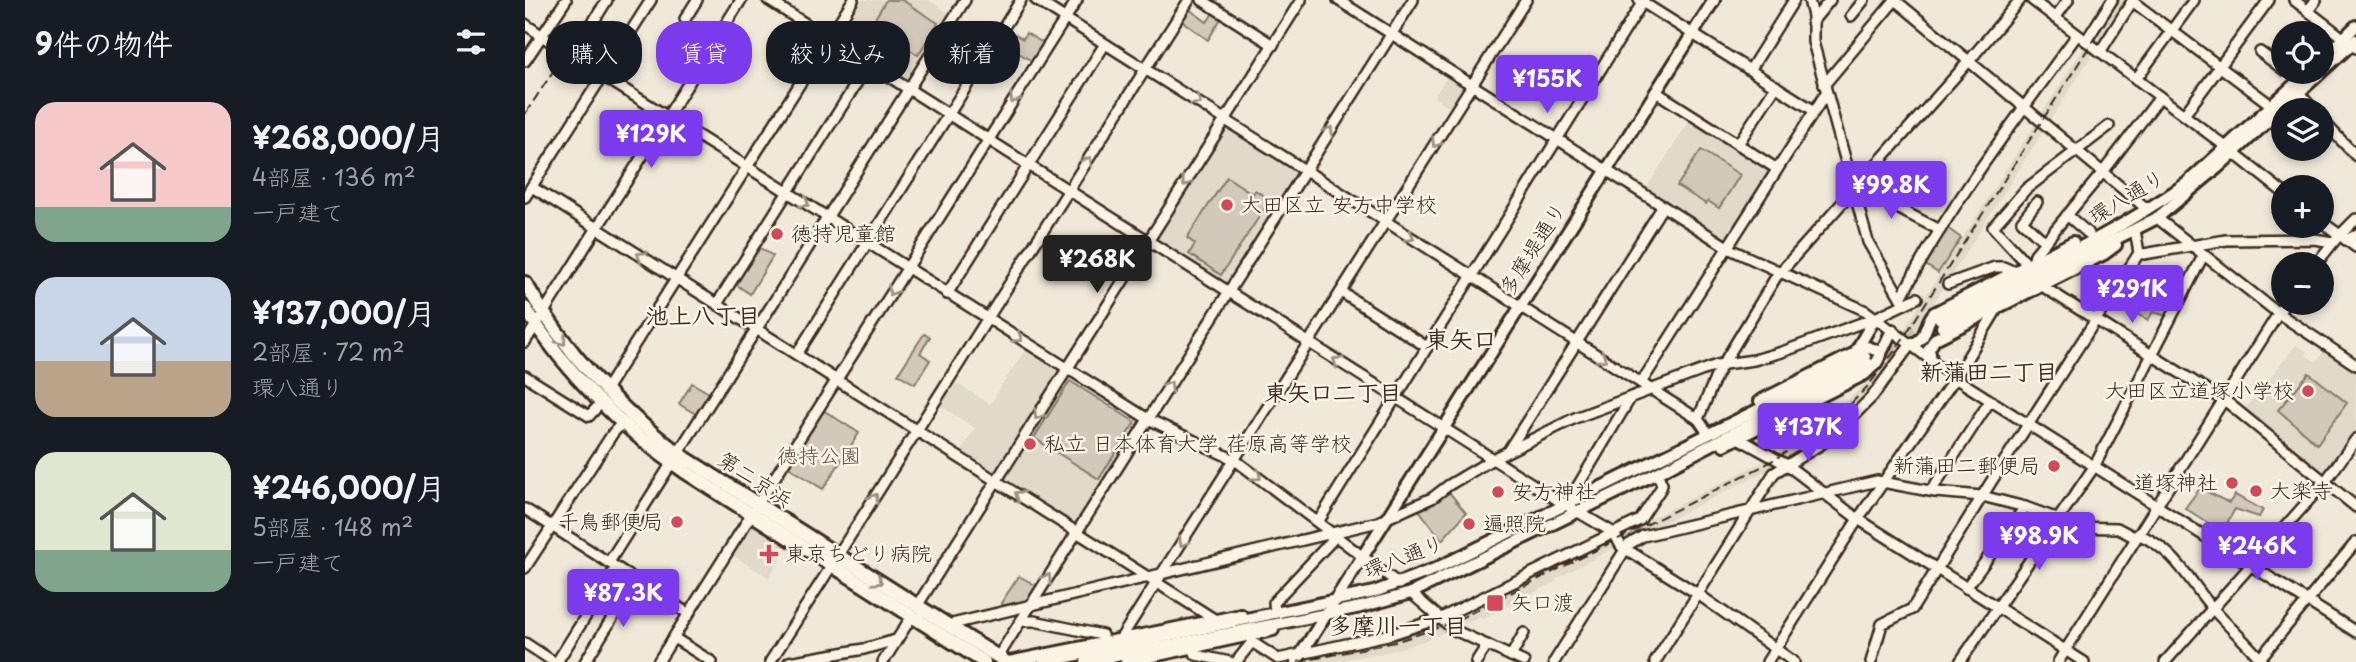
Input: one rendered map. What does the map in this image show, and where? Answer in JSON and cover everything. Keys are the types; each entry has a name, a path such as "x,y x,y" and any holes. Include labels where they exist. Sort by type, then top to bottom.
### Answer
{"highway":[{"name":"第二京浜","path":"525,284 539,319"},
{"name":"第二京浜","path":"525,308 571,352 622,423 914,611 952,642 984,662"},
{"name":"第二京浜","path":"603,397 640,424 675,458"},
{"name":"第二京浜","path":"914,611 948,625 1004,660"},
{"path":"952,642 957,652 957,662"}],"main road":[{"name":"多摩堤通り","path":"1298,658 1714,0"},
{"name":"環八通り","path":"2134,226 2147,209 2187,183 2300,94 2352,43 2356,26"},
{"name":"環八通り","path":"2334,53 2352,43"},
{"name":"環八通り","path":"2279,98 2294,84"},
{"name":"環八通り","path":"1941,327 2134,226 2157,218 2200,182 2271,105"},
{"path":"1912,344 1921,341 1934,313 2106,226 2134,226"},
{"path":"1925,328 1931,335 1941,327 1997,309 2103,254 2134,226"},
{"path":"1863,357 1875,318"},
{"path":"1931,360 1930,346 1941,327"},
{"path":"1881,355 1872,347 1863,357 1701,424 1681,453 1700,455 1865,374 1873,368 1881,355 1892,330"},
{"name":"環八通り","path":"1086,662 1275,612 1399,584 1681,453 1863,357"},
{"name":"環八通り","path":"1044,662 1219,626 1291,621 1379,603 1411,593 1657,472 1681,453"},
{"path":"1126,662 1252,639 1291,621"},
{"path":"1004,660 1122,638 1219,626"}],"street":[{"path":"525,61 566,0"},
{"path":"594,21 607,0"},
{"path":"638,21 651,0"},
{"path":"685,19 697,0"},
{"path":"525,342 741,0"},
{"path":"768,0 800,21"},
{"path":"840,21 853,0"},
{"path":"525,643 551,661 613,565 675,458 965,0"},
{"path":"797,354 1021,0"},
{"path":"1036,0 1651,389 1701,424 1723,365 1780,272 1865,179 2020,0"},
{"path":"658,662 1077,0"},
{"path":"770,662 1189,0"},
{"path":"1202,0 1273,45"},
{"path":"883,662 1301,0"},
{"path":"1338,0 1727,247 1866,311 1990,401 2356,632"},
{"path":"1004,660 1029,606 1413,0"},
{"path":"1122,638 1156,579 1235,460 1526,0"},
{"path":"1750,70 1794,0"},
{"path":"1809,0 1812,42 1870,249 1902,301"},
{"path":"1812,22 1830,0"},
{"path":"1851,16 1864,0"},
{"path":"1641,383 1825,89 1895,0 2147,209"},
{"path":"2032,0 2271,183"},
{"path":"2055,18 2069,0"},
{"path":"1902,301 1940,230 1984,162 2024,107 2112,0"},
{"path":"2136,79 2194,0"},
{"path":"2184,116 2269,0"},
{"path":"2294,0 2352,43"},
{"path":"2308,11 2316,0"},
{"path":"1318,522 1642,1 1814,110"},
{"path":"2100,52 2133,1 2271,105"},
{"path":"525,24 546,40"},
{"path":"947,293 1105,44"},
{"path":"2260,52 2271,60"},
{"path":"525,197 597,84"},
{"path":"617,84 1148,419 1235,460 1318,522 1337,533 1399,584"},
{"path":"525,376 589,416 800,84"},
{"path":"717,304 856,84"},
{"path":"898,84 1614,533 1625,549 1698,594 1794,662"},
{"path":"1738,144 1776,86"},
{"path":"1656,92 1777,169"},
{"path":"2300,94 2304,98"},
{"path":"2109,126 2026,189 1993,228 2030,264 2035,254 2103,172 2160,97"},
{"path":"2334,133 2356,156"},
{"path":"1865,179 1901,209 1940,230"},
{"path":"532,187 1156,579 1219,626"},
{"path":"2037,202 2022,220 2045,242"},
{"path":"1507,452 1663,206"},
{"path":"2067,215 2089,234"},
{"path":"2157,218 2271,308"},
{"path":"2327,252 2356,219"},
{"path":"1871,662 1882,624 1912,609 2139,253 2134,226"},
{"path":"2334,234 2356,247"},
{"path":"2139,253 2226,240 2339,239 2356,235"},
{"path":"1960,662 2094,467 2203,256"},
{"path":"1948,284 1995,267 2015,272"},
{"path":"2042,286 2223,400 2356,507"},
{"path":"1341,292 1427,346"},
{"path":"948,625 1156,579 1378,522 1432,498 1493,459 1575,418 1723,365 1782,352 1875,318 1902,301 1917,298"},
{"path":"1767,662 1858,519 1955,378 1997,309"},
{"path":"2059,662 2277,315"},
{"path":"2281,315 2356,365"},
{"path":"1655,662 1774,473 1823,443 1851,418 1872,397 1912,344"},
{"path":"1567,504 1631,396"},
{"path":"1931,491 1990,401"},
{"path":"525,568 622,423"},
{"path":"1738,438 1787,465 1858,519 2084,662"},
{"path":"2167,661 2325,482 2356,439"},
{"path":"1236,662 1252,639 1278,659 1298,658 1392,634 1441,618 1642,518 1661,488 1657,472"},
{"path":"1554,662 1625,549 1643,536 1865,483 1883,482 1931,491 1982,496 2025,507 2076,528 2117,528 2163,547 2260,661 2356,542"},
{"path":"1966,588 2025,507"},
{"path":"525,509 689,614"},
{"path":"1275,612 1274,601 1337,533"},
{"path":"585,662 636,580"},
{"path":"1411,593 1454,630 1524,662"},
{"path":"1021,621 1034,621 1102,635 1103,642"},
{"path":"1511,656 1524,633"},
{"path":"674,638 712,662"},
{"path":"789,662 865,649 896,640"},
{"path":"1476,662 1487,645"},
{"path":"1193,648 1196,655 1230,662"}],"shaded area":[{"path":"859,0 929,0 950,14 946,21 924,21 924,55 910,76 910,21 846,21"},
{"path":"2114,0 2127,0 1903,351 1865,399 1834,428 1789,459 1482,619 1479,617 1426,640 1387,652 1330,662 1280,662 1382,641 1449,620 1766,460 1817,429 1864,385 1888,355"},
{"path":"1448,75 1465,87 1450,108 1434,97"},
{"path":"1691,119 1771,170 1727,240 1645,190"},
{"name":"大田区立 安方中学校","path":"1227,126 1298,171 1227,284 1155,239"},
{"name":"大田区立道塚小学校","path":"2296,345 2308,352 2306,355 2316,362 2325,350 2356,371 2356,432 2322,474 2244,410"},
{"path":"1026,348 1062,370 996,475 960,453 975,428 938,404 953,381 990,404"},
{"path":"1069,375 1141,420 1074,524 1001,479"},
{"name":"東京ちどり病院","path":"755,525 788,546 769,578 731,554 750,526"}],"green space":[{"path":"886,0 902,0 935,21 924,21 924,45 918,55 910,50 910,21 873,21"},
{"path":"1189,9 1207,22 1215,10 1223,15 1208,40 1182,21"},
{"path":"1026,33 1043,43 1032,61 1020,54 1020,37 1023,39"},
{"path":"1701,150 1740,175 1719,208 1708,201 1706,204 1677,186"},
{"path":"1227,177 1253,194 1255,190 1270,200 1221,275 1189,254 1195,244 1187,238"},
{"path":"1946,227 1961,238 1938,273 1924,264"},
{"path":"757,246 773,256 750,294 734,283"},
{"path":"2160,269 2183,284 2167,316 2153,312 2148,320 2137,314 2148,295 2145,293"},
{"path":"924,334 930,337 920,353 930,360 915,384 898,374"},
{"path":"2309,373 2347,403 2317,444 2278,410"},
{"path":"1070,381 1135,422 1099,479 1034,438"},
{"path":"692,383 709,393 697,415 679,404"},
{"name":"徳持公園","path":"823,410 859,433 823,489 787,466"},
{"path":"2200,488 2229,503 2235,495 2263,510 2259,517 2235,509 2222,532 2185,508"},
{"path":"1449,492 1466,513 1442,540 1419,510"},
{"path":"1019,576 1037,586 1024,607 1009,609 1001,603"}],"tunnel":[{"path":"1880,349 1931,323"},
{"path":"1876,360 1942,327"}],"railway":[{"path":"525,114 600,0"},
{"path":"1298,662 1395,642 1449,624 1765,465 1819,432 1868,386 1897,348 2119,0"}],"place":[{"name":"大田区立 安方中学校","path":"1227,205"},
{"name":"徳持児童館","path":"777,234"},
{"name":"大田区立道塚小学校","path":"2308,391"},
{"name":"私立 日本体育大学 荏原高等学校","path":"1030,444"},
{"name":"新蒲田二郵便局","path":"2054,466"},
{"name":"道塚神社","path":"2232,483"},
{"name":"大楽寺","path":"2256,491"},
{"name":"安方神社","path":"1498,492"},
{"name":"千鳥郵便局","path":"677,522"},
{"name":"遍照院","path":"1469,524"},
{"name":"東京ちどり病院","path":"769,554"},
{"name":"矢口渡","path":"1495,603"}],"district":[{"name":"池上八丁目","path":"703,316"},
{"name":"東矢口","path":"1461,340"},
{"name":"新蒲田二丁目","path":"1989,372"},
{"name":"東矢口二丁目","path":"1333,393"},
{"name":"多摩川一丁目","path":"1398,626"}]}
